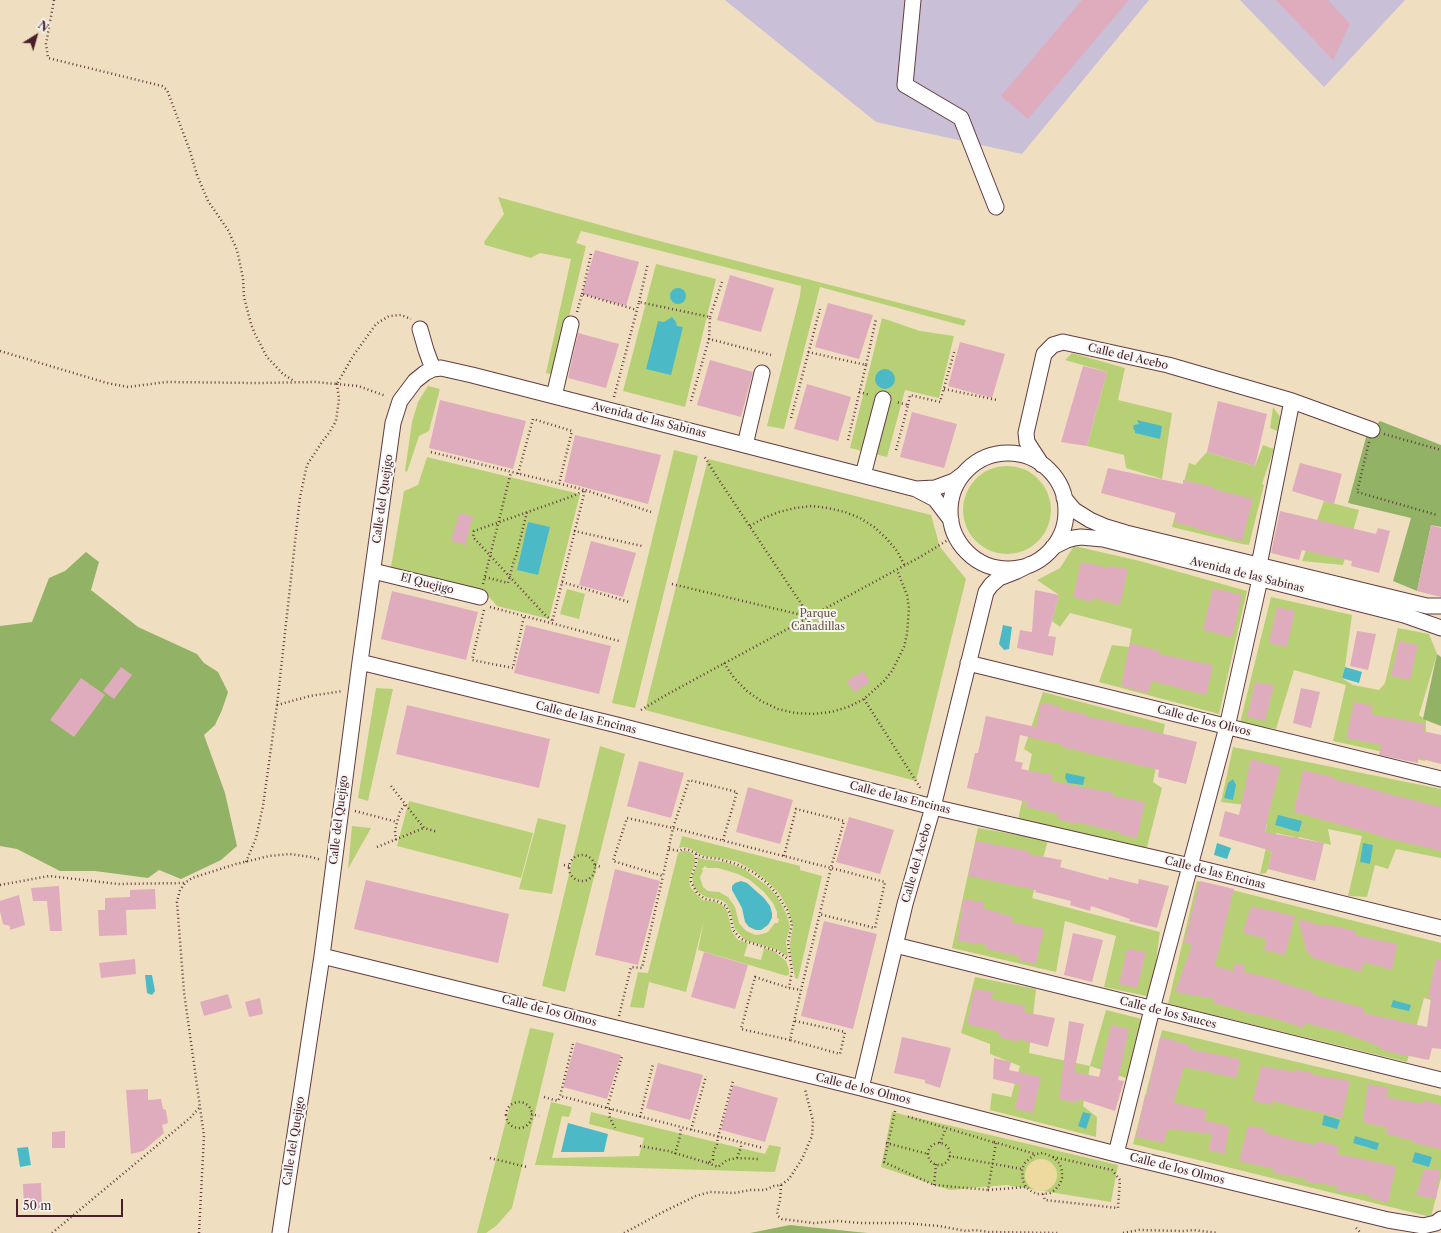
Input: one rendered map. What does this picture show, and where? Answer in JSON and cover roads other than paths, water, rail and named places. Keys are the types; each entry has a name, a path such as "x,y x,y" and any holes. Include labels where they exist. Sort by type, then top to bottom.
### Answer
{"street":[{"path":"913,0 905,85 961,118 996,207"},
{"path":"554,396 574,319"},
{"path":"420,329 433,369"},
{"name":"Calle del Acebo","path":"1026,433 1044,354 1053,345 1063,342 1168,366 1292,401 1372,430"},
{"name":"Avenida de las Sabinas","path":"433,369 441,368 472,375 916,489 935,499 951,520"},
{"name":"Calle del Quejigo","path":"280,1233 322,956 393,423 399,404 415,381 433,369"},
{"path":"745,445 762,373"},
{"path":"863,475 883,399"},
{"path":"1116,1154 1152,1009 1227,727 1260,572 1292,401"},
{"path":"994,455 1021,455 1036,460 1054,476 1062,490 1066,522 1058,540 1053,547 1039,560 1031,564 1012,568 1003,568 986,564 971,555 960,543 956,535 950,512 952,496 955,488 965,473 978,462 1000,451 1015,446 1026,433"},
{"path":"1026,433 1027,442 1042,465"},
{"name":"Avenida de las Sabinas","path":"916,489 935,488 954,481 965,473"},
{"name":"Avenida de las Sabinas","path":"1064,498 1074,510 1106,527 1404,615 1441,628"},
{"name":"Avenida de las Sabinas","path":"1053,547 1074,538 1104,538 1260,572 1428,606 1441,606"},
{"name":"Calle del Acebo","path":"971,555 983,574 986,592"},
{"name":"Calle del Acebo","path":"861,1088 895,945 933,807 986,592 999,578 1017,572 1031,564"},
{"name":"El Quejigo","path":"373,570 480,597"},
{"name":"Calle de las Encinas","path":"360,662 617,725 933,807 1190,866 1441,928"},
{"name":"Calle de los Olivos","path":"968,663 1441,779"},
{"name":"Calle de los Sauces","path":"895,945 1441,1080"},
{"name":"Calle de los Olmos","path":"322,956 861,1088 1387,1226 1404,1223 1423,1226 1431,1225 1441,1219"}],"water":[{"path":"678,288 684,290 686,296 684,302 678,304 672,302 670,296 672,290"},
{"path":"672,317 677,326 683,327 671,375 646,369 658,321 664,322"},
{"path":"885,369 892,372 895,379 892,386 885,389 878,386 875,379 878,372"},
{"path":"1137,420 1162,426 1160,439 1135,433 1133,428 1134,425 1139,424"},
{"path":"528,522 550,527 538,575 517,570"},
{"path":"1003,625 1012,627 1009,649 1004,650 999,644"},
{"path":"1345,667 1362,672 1359,683 1342,678"},
{"path":"1066,773 1085,777 1083,785 1068,783 1065,778"},
{"path":"1233,779 1236,785 1233,800 1224,798 1228,783"},
{"path":"1278,815 1302,821 1299,832 1275,825"},
{"path":"1217,843 1231,848 1227,859 1214,855"},
{"path":"1363,843 1373,845 1370,864 1360,862"},
{"path":"741,881 747,883 764,898 770,906 772,918 768,925 761,930 756,930 749,927 745,922 742,908 732,890 732,886 735,883"},
{"path":"145,975 152,975 155,991 152,995 147,993"},
{"path":"1393,1000 1411,1005 1409,1011 1391,1007"},
{"path":"1083,1112 1091,1114 1086,1129 1078,1126"},
{"path":"1324,1115 1340,1120 1337,1129 1322,1125"},
{"path":"568,1123 608,1134 604,1152 561,1152"},
{"path":"1355,1136 1379,1143 1377,1150 1353,1143"},
{"path":"28,1147 31,1165 20,1167 17,1148"},
{"path":"1415,1152 1432,1157 1429,1167 1412,1162"}],"park label":[{"name":"Parque Cañadillas","path":"818,620"}]}
